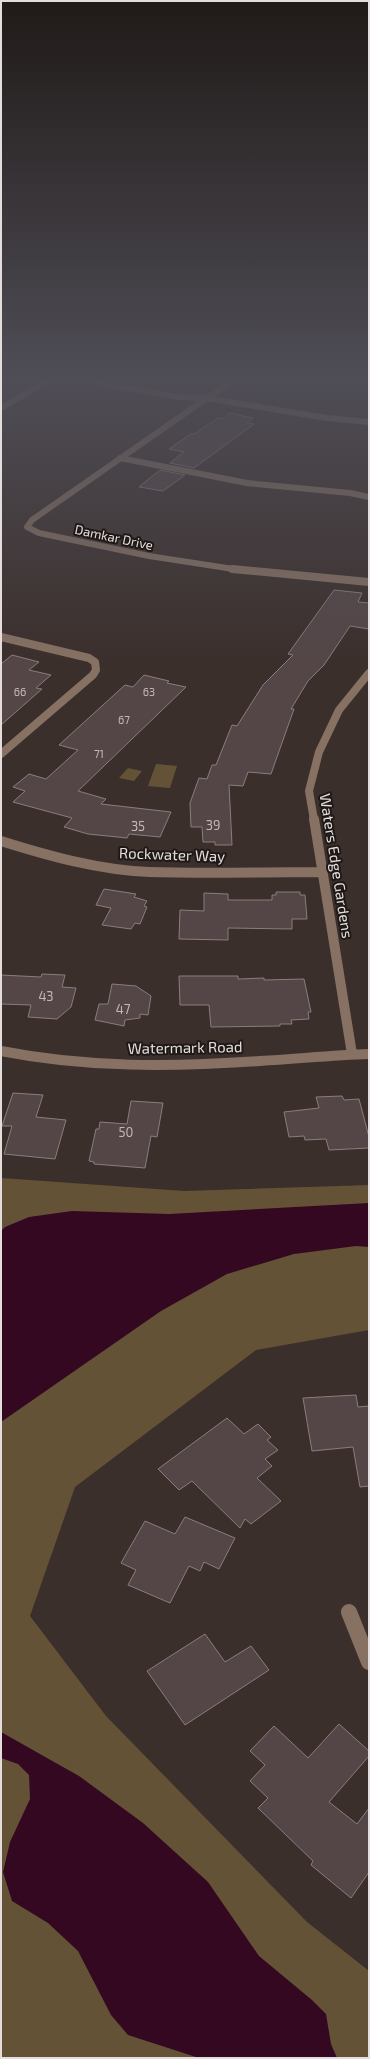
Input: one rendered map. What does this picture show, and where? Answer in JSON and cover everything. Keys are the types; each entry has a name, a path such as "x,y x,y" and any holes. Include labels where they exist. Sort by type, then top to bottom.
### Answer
{"street":[{"name":"Damkar Drive","path":"101,471 32,520 28,527 39,533 172,561 252,572 369,582"},
{"path":"186,471 247,483 350,493 369,497"},
{"path":"1,637 89,658 95,662 96,666 94,675 1,754"},
{"name":"Waters Edge Gardens","path":"352,1054 309,791 319,752 340,710 369,673"},
{"name":"Rockwater Way","path":"1,842 60,858 94,865 148,872 322,872"},
{"name":"Watermark Road","path":"1,1051 77,1062 147,1065 245,1062 369,1054"},
{"path":"349,1612 369,1662"}],"shaded area":[{"path":"156,764 177,766 170,788 148,786"},
{"path":"128,768 142,771 134,781 119,778"},
{"path":"1,1178 184,1191 369,1185 369,1330 256,1350 75,1487 30,1616 106,1716 307,1922 369,1971 369,2058 1,2058"},
{"path":"369,1203 369,1247 356,1246 294,1254 227,1274 161,1311 1,1422 1,1231 5,1227 29,1217 72,1211 169,1214"},
{"path":"1,1732 79,1776 143,1823 208,1882 259,1956 312,2000 326,2014 331,2044 337,2058 199,2058 128,2035 111,2015 78,1951 48,1923 12,1901 3,1872 10,1842 30,1799 29,1775 18,1764 1,1758"}],"building":[{"path":"159,471 185,475 163,491 139,487"},
{"path":"334,590 362,593 358,602 369,603 369,629 350,626 324,665 308,681 291,709 294,709 271,774 248,772 243,786 229,785 232,845 215,845 215,842 203,842 202,827 191,827 190,803 199,778 207,779 212,765 216,765 232,725 237,726 263,685 293,655 288,654"},
{"path":"12,655 39,662 29,670 51,675 36,688 42,689 1,725 1,664"},
{"path":"144,675 169,681 167,683 186,687 78,791 106,799 101,804 171,812 160,837 129,834 127,838 88,834 64,827 72,818 13,802 25,791 13,787 29,774 46,779 78,750 59,745 125,685 133,687"},
{"path":"104,889 136,894 134,897 147,901 144,906 147,907 140,924 135,923 131,929 102,925 111,908 96,905"},
{"path":"276,892 300,892 300,895 305,895 307,919 292,919 292,929 228,928 228,940 179,939 180,910 204,911 204,893 228,894 228,900 272,900 272,895 276,895"},
{"path":"42,974 65,975 62,987 76,988 71,1007 57,1019 28,1017 31,1005 1,1004 1,975 41,977"},
{"path":"179,976 238,976 238,979 264,978 264,980 304,979 311,1012 308,1012 309,1019 291,1020 292,1024 280,1024 280,1026 211,1027 209,1005 180,1005"},
{"path":"112,984 136,986 151,996 148,1015 140,1014 140,1018 125,1020 124,1026 95,1020 99,1004 108,1004"},
{"path":"13,1093 43,1095 36,1117 66,1120 55,1159 4,1154 12,1126 2,1126"},
{"path":"342,1096 344,1100 359,1099 369,1137 369,1148 329,1150 326,1139 305,1140 304,1136 289,1137 284,1112 319,1108 316,1097"},
{"path":"131,1101 163,1103 157,1137 151,1136 145,1168 94,1164 94,1162 89,1161 96,1129 99,1129 100,1122 127,1124"},
{"path":"356,1395 358,1407 369,1406 369,1486 360,1487 353,1447 312,1451 303,1398"},
{"path":"227,1418 244,1434 258,1424 271,1437 267,1440 278,1450 265,1459 272,1466 257,1478 281,1501 251,1524 245,1519 240,1528 192,1481 179,1490 158,1469"},
{"path":"185,1517 235,1538 219,1569 204,1562 200,1571 189,1566 170,1603 128,1585 136,1570 121,1563 145,1521 175,1534"},
{"path":"205,1634 225,1662 251,1646 269,1670 185,1725 147,1671"},
{"path":"339,1724 369,1751 369,1756 329,1802 357,1824 369,1808 369,1872 351,1898 311,1865 313,1861 258,1808 268,1798 250,1781 265,1765 250,1751 274,1726 308,1758"}]}
